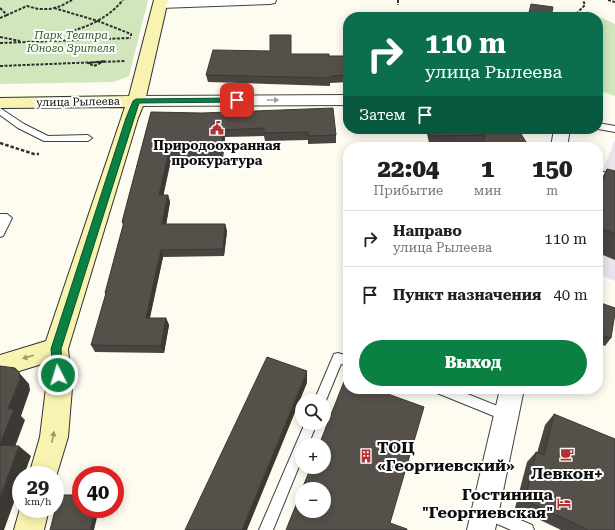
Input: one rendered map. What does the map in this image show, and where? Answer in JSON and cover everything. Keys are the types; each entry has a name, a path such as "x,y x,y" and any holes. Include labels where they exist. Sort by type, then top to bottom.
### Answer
{"street":[{"path":"46,466 54,437 59,388 56,349 129,118 136,101 161,2 270,0"},
{"name":"улица Рылеева","path":"0,103 343,100"},
{"path":"0,366 56,349"},
{"path":"483,521 511,394"},
{"path":"29,530 32,518"}],"lane":[{"path":"0,111 21,126 47,139 88,138"},
{"path":"603,127 615,129"},
{"path":"603,175 615,179"},
{"path":"0,218 7,218 0,233"},
{"path":"323,394 338,358 343,360"},
{"path":"454,394 507,415"},
{"path":"266,530 308,430"},
{"path":"483,521 526,530"}],"path":[{"path":"0,18 27,6 39,9 54,8 72,0"},
{"path":"45,41 47,37 73,32 98,21 114,11 123,0"},
{"path":"398,0 398,5"},
{"path":"578,12 585,5 583,0"},
{"path":"608,0 615,2"},
{"path":"0,8 8,15"},
{"path":"54,8 98,21 131,34 130,43"},
{"path":"0,37 28,42"},
{"path":"27,37 28,42"},
{"path":"0,43 138,37"},
{"path":"0,66 126,61 127,55"},
{"path":"94,62 105,62 94,66 88,63 94,62"}],"shaded area":[{"path":"615,140 615,281 603,276 603,170"}],"green space":[{"name":"Парк Театра Юного Зрителя","path":"0,0 148,0 129,76 114,82 0,84"},
{"path":"603,18 615,24 615,96 603,92"}],"building":[{"path":"531,4 553,7 552,12 529,12"},
{"path":"270,35 291,35 291,54 329,54 329,56 343,56 343,75 330,76 330,78 206,75 213,50 270,51"},
{"path":"333,108 336,135 308,136 308,132 264,133 264,128 223,130 222,151 169,152 159,195 168,195 162,224 225,224 223,249 161,250 146,318 166,318 161,346 91,345 106,293 124,222 122,222 151,112 202,113"},
{"path":"430,134 521,134 526,142 483,142 485,135 430,136"},
{"path":"607,169 615,171 615,234 603,229 603,179"},
{"path":"603,304 615,308 611,338 603,336"},
{"path":"267,357 307,371 298,394 295,394 295,400 242,530 185,530"},
{"path":"0,366 15,368 19,372 20,379 8,409 14,409 0,444"},
{"name":"ТОЦ «Георгиевский»","path":"343,384 343,394 388,394 424,407 390,523 407,530 286,530 295,508 295,518 331,518 331,482 305,482 308,474 331,474 331,438 322,438 325,430 331,430 331,415"},
{"path":"554,414 615,439 615,530 588,530 525,500 536,452 544,455"},
{"path":"0,445 19,446 0,497"},
{"path":"64,495 72,495 72,518 93,518 90,530 50,530 53,518 64,518"}],"place":[{"name":"Природоохранная прокуратура","path":"217,128"},
{"name":"Левкон+","path":"567,454"},
{"name":"ТОЦ «Георгиевский»","path":"366,456"},
{"name":"Гостиница \"Георгиевская\"","path":"564,503"}],"route":[{"path":"58,375 56,349 129,118 136,101 237,100"}]}
